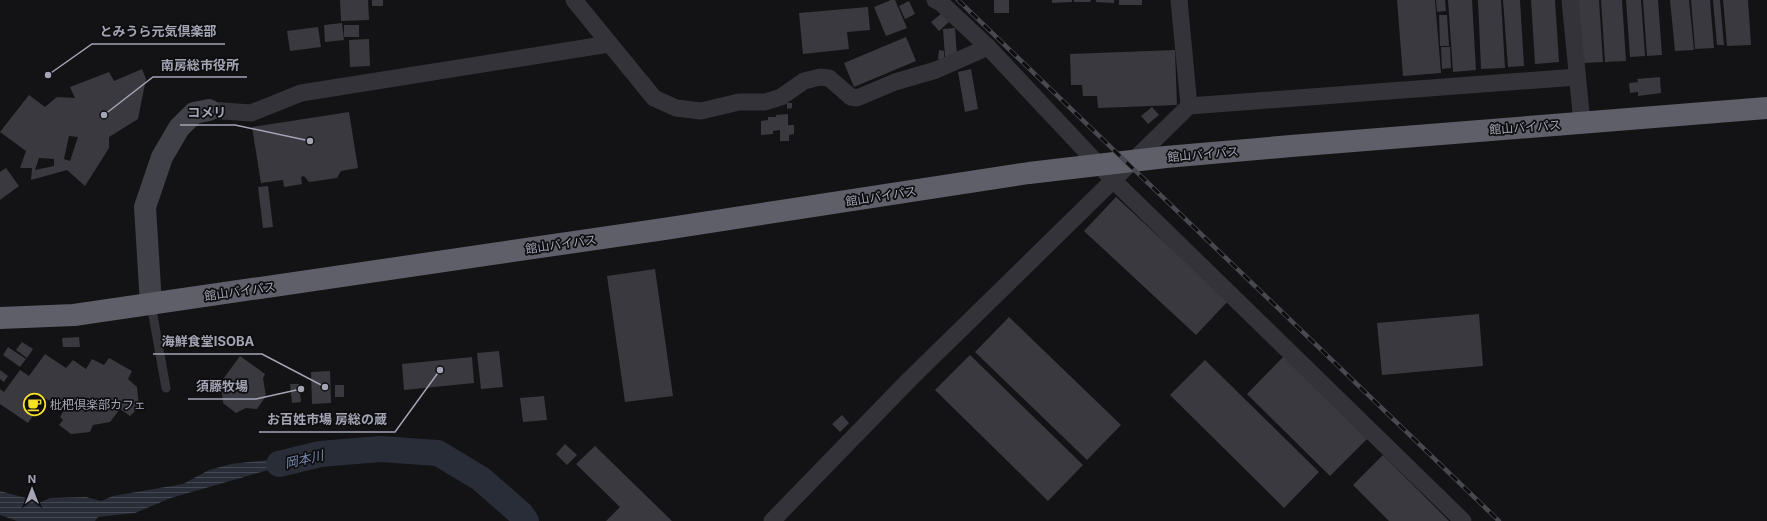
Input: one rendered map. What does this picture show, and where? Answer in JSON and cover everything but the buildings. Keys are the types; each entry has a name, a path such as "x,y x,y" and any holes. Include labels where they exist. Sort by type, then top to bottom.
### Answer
{"highway":[{"name":"館山バイパス","path":"0,318 74,315 664,229 1029,173 1174,156 1767,108"}],"street":[{"path":"574,0 654,98 676,108 701,111 739,102 765,102 781,97 804,81 820,78 829,78 851,97 857,98 895,82 936,70 988,48"},
{"path":"935,0 941,3 988,48 1113,180 1463,521"},
{"path":"1179,0 1189,106"},
{"path":"1570,0 1582,122"},
{"path":"151,304 145,207 162,157 179,128 194,113 209,110 251,113 301,93 609,44"},
{"path":"772,521 910,379 1189,106 1577,77"}],"lane":[{"path":"151,304 166,388"}],"water":[{"path":"315,455 299,463 261,472 171,498 135,513 98,517 95,521 17,521 0,515 0,491 41,502 50,498 86,497 101,501 113,496 183,484 209,470 231,464"}],"waterway":[{"name":"岡本川","path":"279,464 320,454 380,449 438,453 481,479 521,514 526,521"}],"railway":[{"path":"958,0 1499,521"}],"place":[{"name":"とみうら元気倶楽部","path":"48,75"},
{"name":"南房総市役所","path":"104,115"},
{"name":"コメリ","path":"310,141"},
{"name":"お百姓市場 房総の蔵","path":"440,370"},
{"name":"海鮮食堂ISOBA","path":"325,387"},
{"name":"須藤牧場","path":"301,389"},
{"name":"枇杷倶楽部カフェ","path":"34,404"}]}
